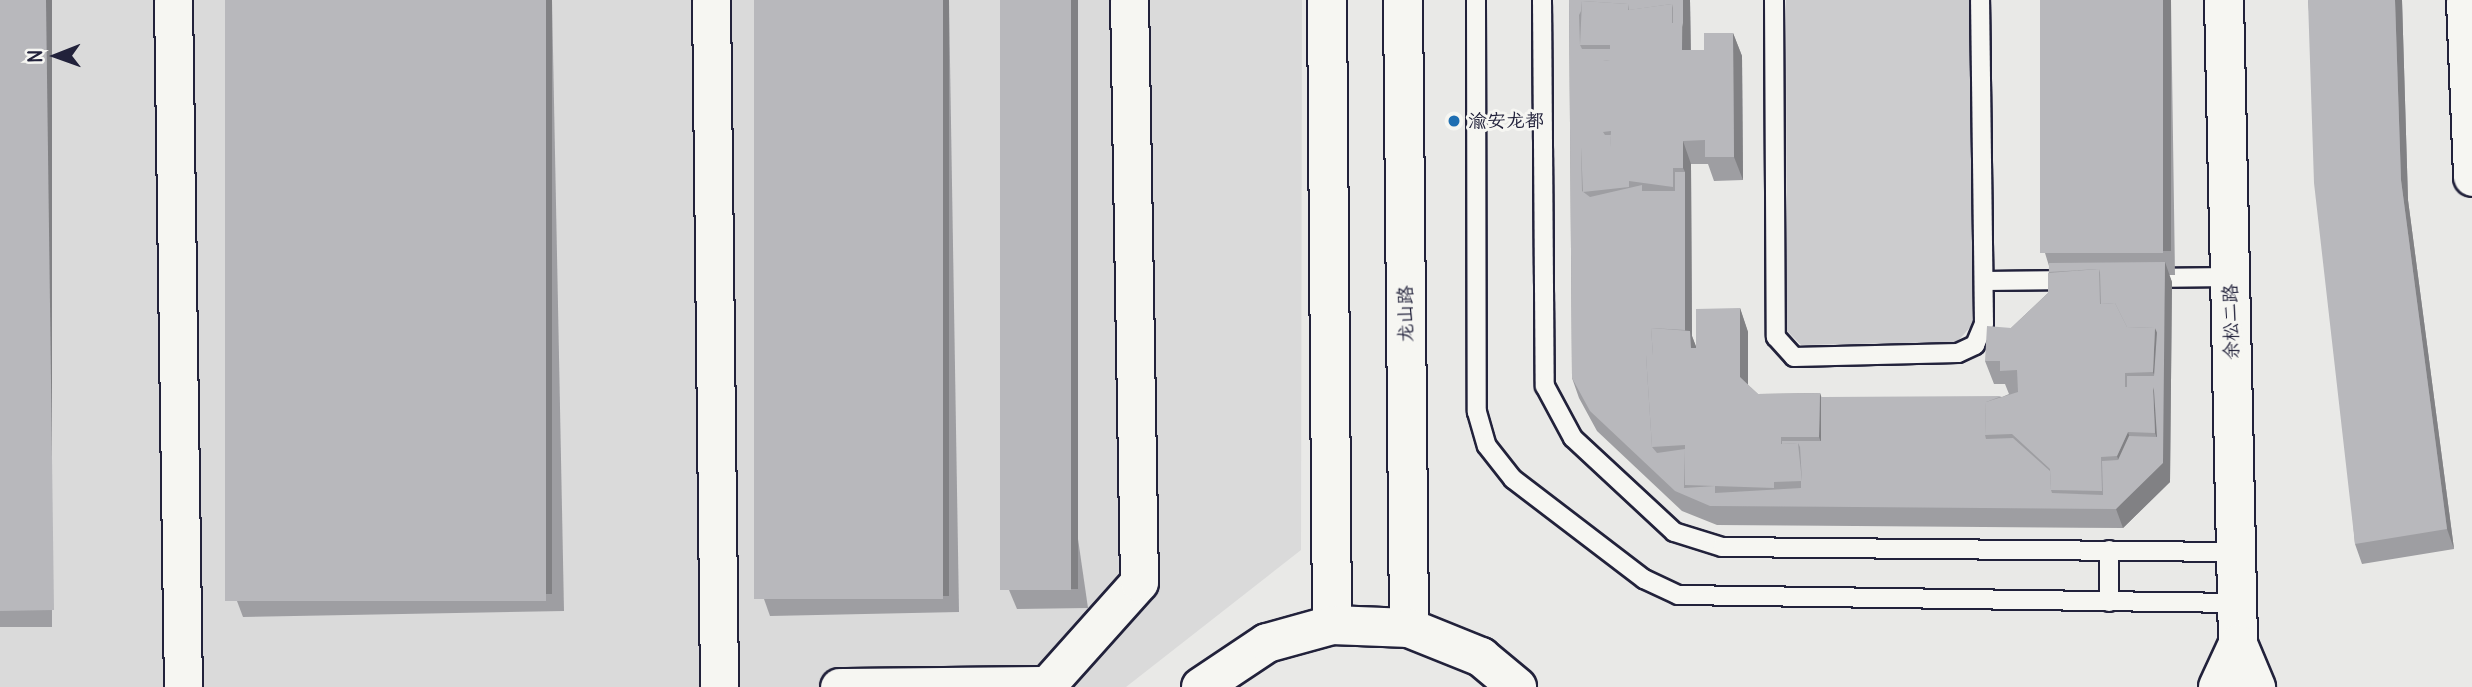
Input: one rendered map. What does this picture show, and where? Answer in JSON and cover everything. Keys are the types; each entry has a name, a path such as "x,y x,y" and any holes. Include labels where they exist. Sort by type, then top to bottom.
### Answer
{"main road":[{"path":"1327,0 1332,625"},
{"name":"龙山路","path":"1402,0 1409,628"},
{"name":"余松二路","path":"2224,0 2238,644"},
{"path":"1201,687 1267,643 1332,625 1409,628 1481,657 1517,687"},
{"path":"2218,687 2238,644"},
{"path":"2238,644 2256,687"}],"street":[{"path":"173,0 183,687"},
{"path":"711,0 719,687"},
{"path":"839,687 1047,685 1139,582 1129,0"},
{"path":"2465,0 2472,177"}],"lane":[{"path":"1476,0 1478,412 1487,446 1513,479 1644,579 1678,595 2237,603"},
{"path":"1542,0 1542,355 1545,386 1573,438 1674,532 1699,543 2236,552"},
{"path":"1774,0 1781,349 1794,357 1958,353 1976,345 1984,324 1980,0"},
{"path":"2121,279 2230,277"},
{"path":"1984,281 2093,279"},
{"path":"2109,550 2109,602"}],"shaded area":[{"path":"0,0 1302,0 1301,550 1126,687 0,687"},
{"path":"1786,0 1970,0 1973,324 1957,342 1801,345 1787,331"}],"building":[{"path":"0,0 46,0 54,610 0,611"},
{"path":"225,0 546,0 546,601 225,601"},
{"path":"754,0 943,0 943,599 754,599"},
{"path":"1000,0 1071,0 1071,590 1000,590"},
{"path":"1569,0 1683,0 1683,27 1682,23 1673,23 1672,4 1629,10 1628,4 1582,1 1579,15 1582,49 1610,49 1610,60 1603,61 1603,132 1605,135 1611,135 1610,147 1581,147 1582,191 1590,197 1642,185 1642,191 1675,191 1675,172 1685,172 1685,330 1651,328 1653,355 1646,355 1652,447 1657,453 1685,449 1684,488 1715,486 1715,493 1801,488 1800,447 1798,443 1782,444 1782,441 1821,441 1821,397 2002,396 1986,402 1986,439 2013,438 2050,471 2052,493 2103,495 2102,461 2118,460 2129,436 2157,437 2153,387 2127,387 2127,376 2154,376 2157,332 2155,328 2127,327 2115,303 2101,304 2099,269 2049,272 2049,263 2165,262 2163,463 2116,509 1710,506 1675,491 1590,411 1572,378"},
{"path":"2040,0 2163,0 2163,253 2040,253"},
{"path":"2308,0 2395,0 2401,180 2447,529 2355,544 2314,183"},
{"path":"1582,1 1628,4 1628,10 1672,4 1672,23 1682,23 1682,50 1704,50 1704,33 1733,33 1734,157 1705,157 1705,140 1683,141 1683,168 1673,168 1673,187 1629,181 1629,187 1583,192 1581,147 1610,147 1611,131 1603,132 1603,61 1610,60 1610,45 1580,45"},
{"path":"2099,269 2100,304 2115,303 2127,327 2155,328 2153,372 2125,373 2125,387 2153,387 2155,433 2128,432 2117,456 2101,457 2102,491 2051,490 2050,469 2012,434 1985,435 1986,402 2018,392 2017,370 2000,371 2000,361 1985,361 1987,326 2011,328 2048,293 2048,273"},
{"path":"1740,308 1740,377 1758,394 1820,393 1819,437 1781,437 1781,444 1798,443 1802,481 1774,482 1774,488 1685,485 1685,445 1652,447 1646,355 1653,355 1651,328 1690,331 1691,348 1696,348 1696,309"}],"place":[{"name":"渝安龙都","path":"1454,121"}]}
